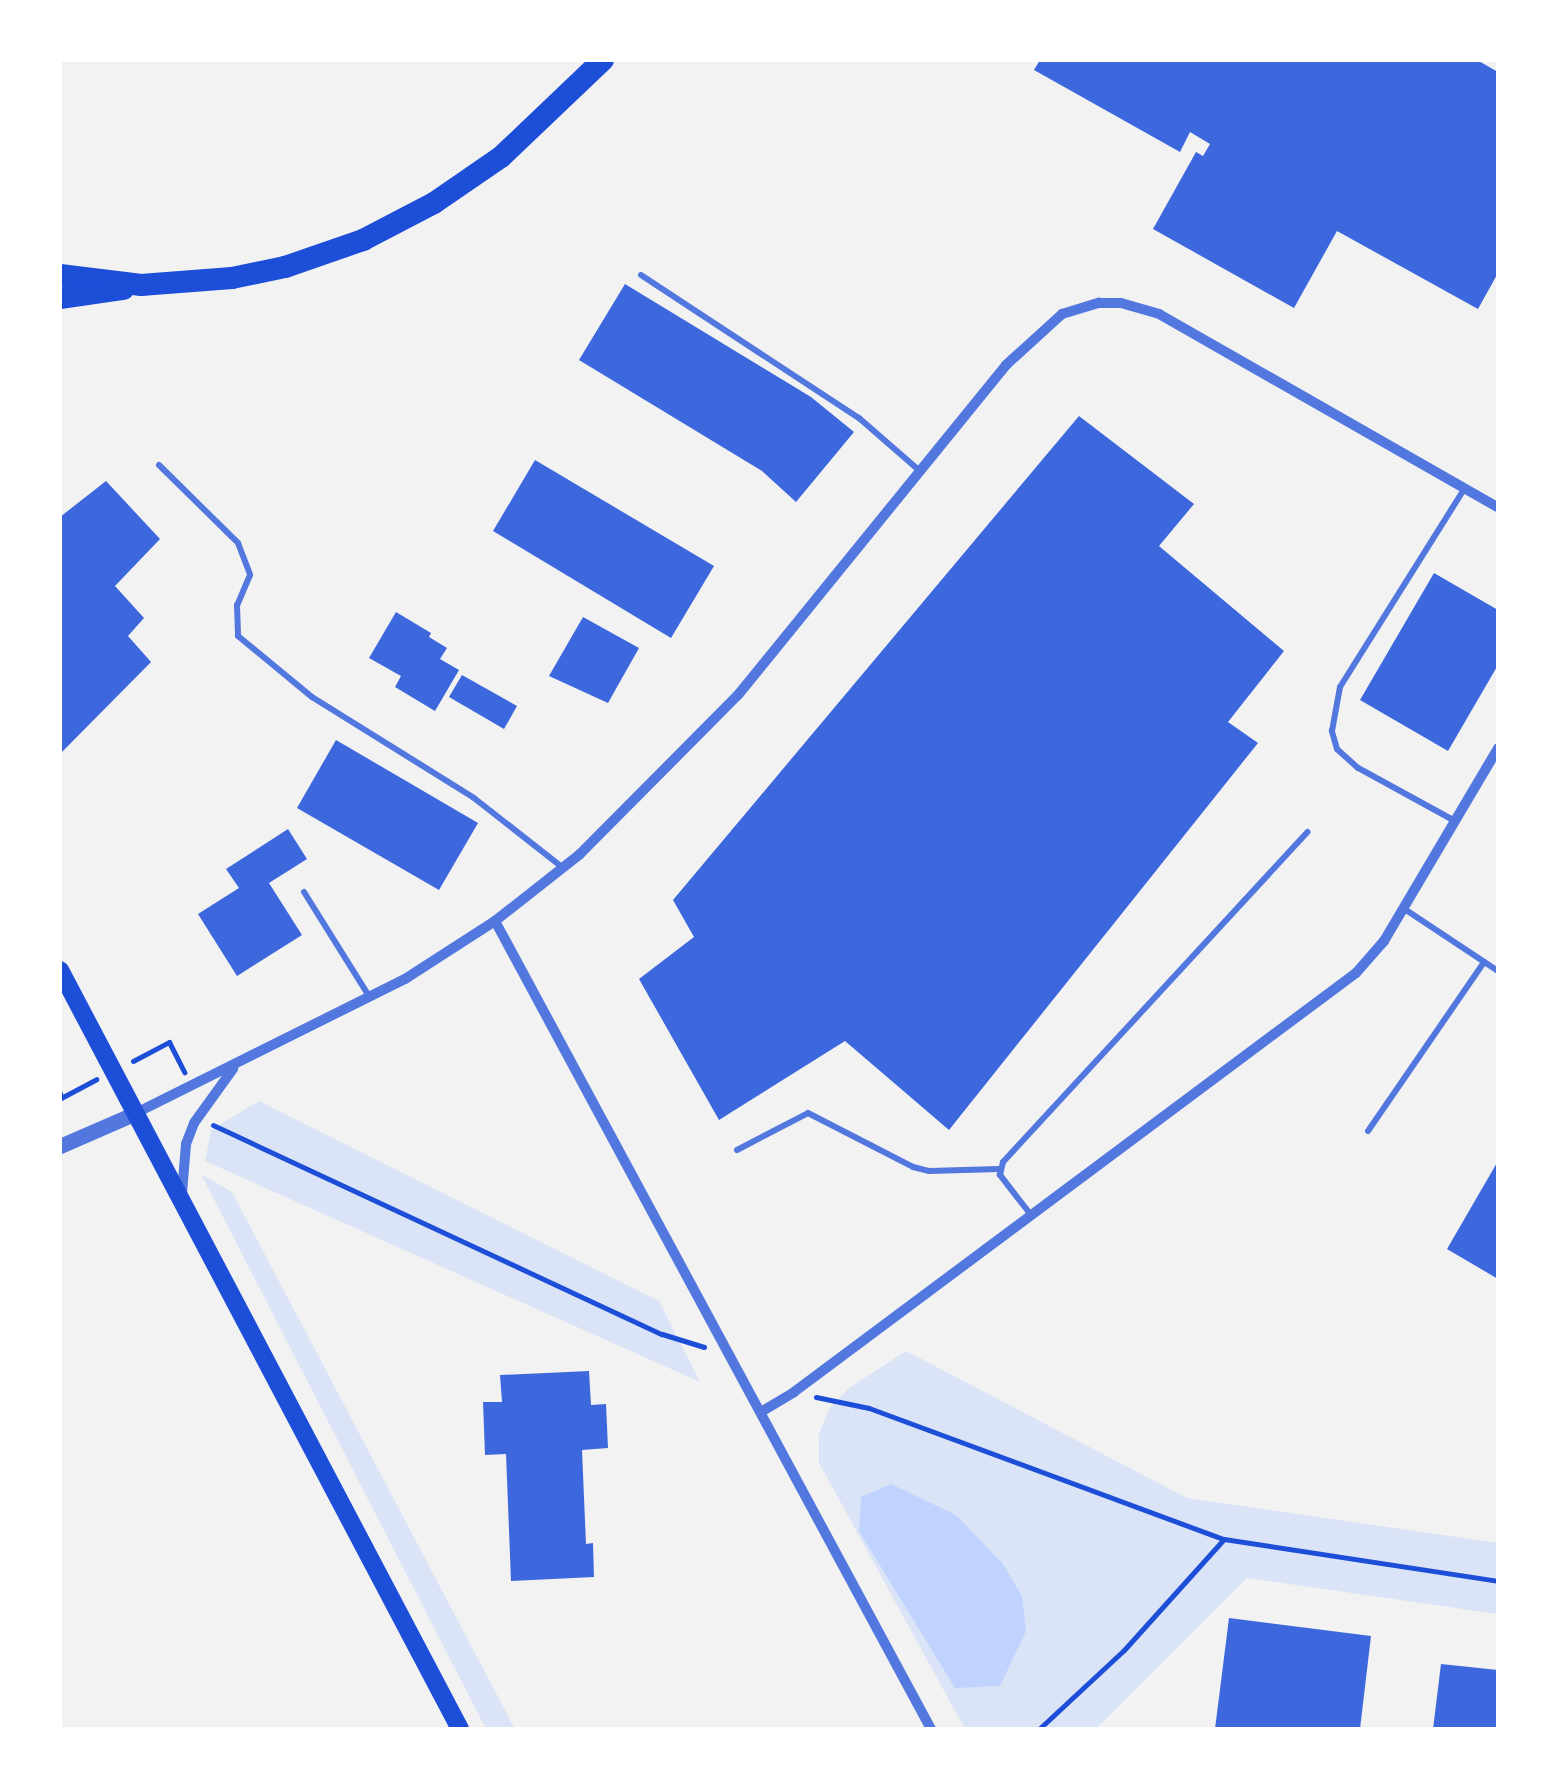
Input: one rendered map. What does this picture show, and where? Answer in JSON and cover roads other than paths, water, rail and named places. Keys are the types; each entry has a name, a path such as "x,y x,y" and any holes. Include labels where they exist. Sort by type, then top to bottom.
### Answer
{"highway":[{"path":"62,281 141,284 232,278 285,268 363,240 434,203 502,157 602,60"}],"main road":[{"path":"60,970 460,1729"}],"street":[{"path":"60,1146 370,998 496,921 563,868 636,803 738,695 1006,366 1043,327 1079,307 1121,304 1184,327 1498,508"},
{"path":"760,1412 794,1392 1356,973 1384,941 1498,748"},
{"path":"496,921 931,1729"},
{"path":"182,1200 186,1144 203,1109 237,1064"}],"lane":[{"path":"642,275 859,418 921,472"},
{"path":"159,466 238,544 250,575 237,605 238,636 312,697 474,798 563,868"},
{"path":"1455,821 1358,768 1336,749 1332,731 1340,688 1464,489"},
{"path":"737,1150 808,1113 900,1163 930,1171 999,1169 1307,832"},
{"path":"304,892 370,998"},
{"path":"1402,908 1498,971"},
{"path":"1368,1132 1484,962"},
{"path":"999,1169 1031,1216"}],"water":[{"path":"891,1484 956,1515 1003,1564 1022,1596 1026,1631 1000,1686 955,1688 859,1531 861,1497"}]}
